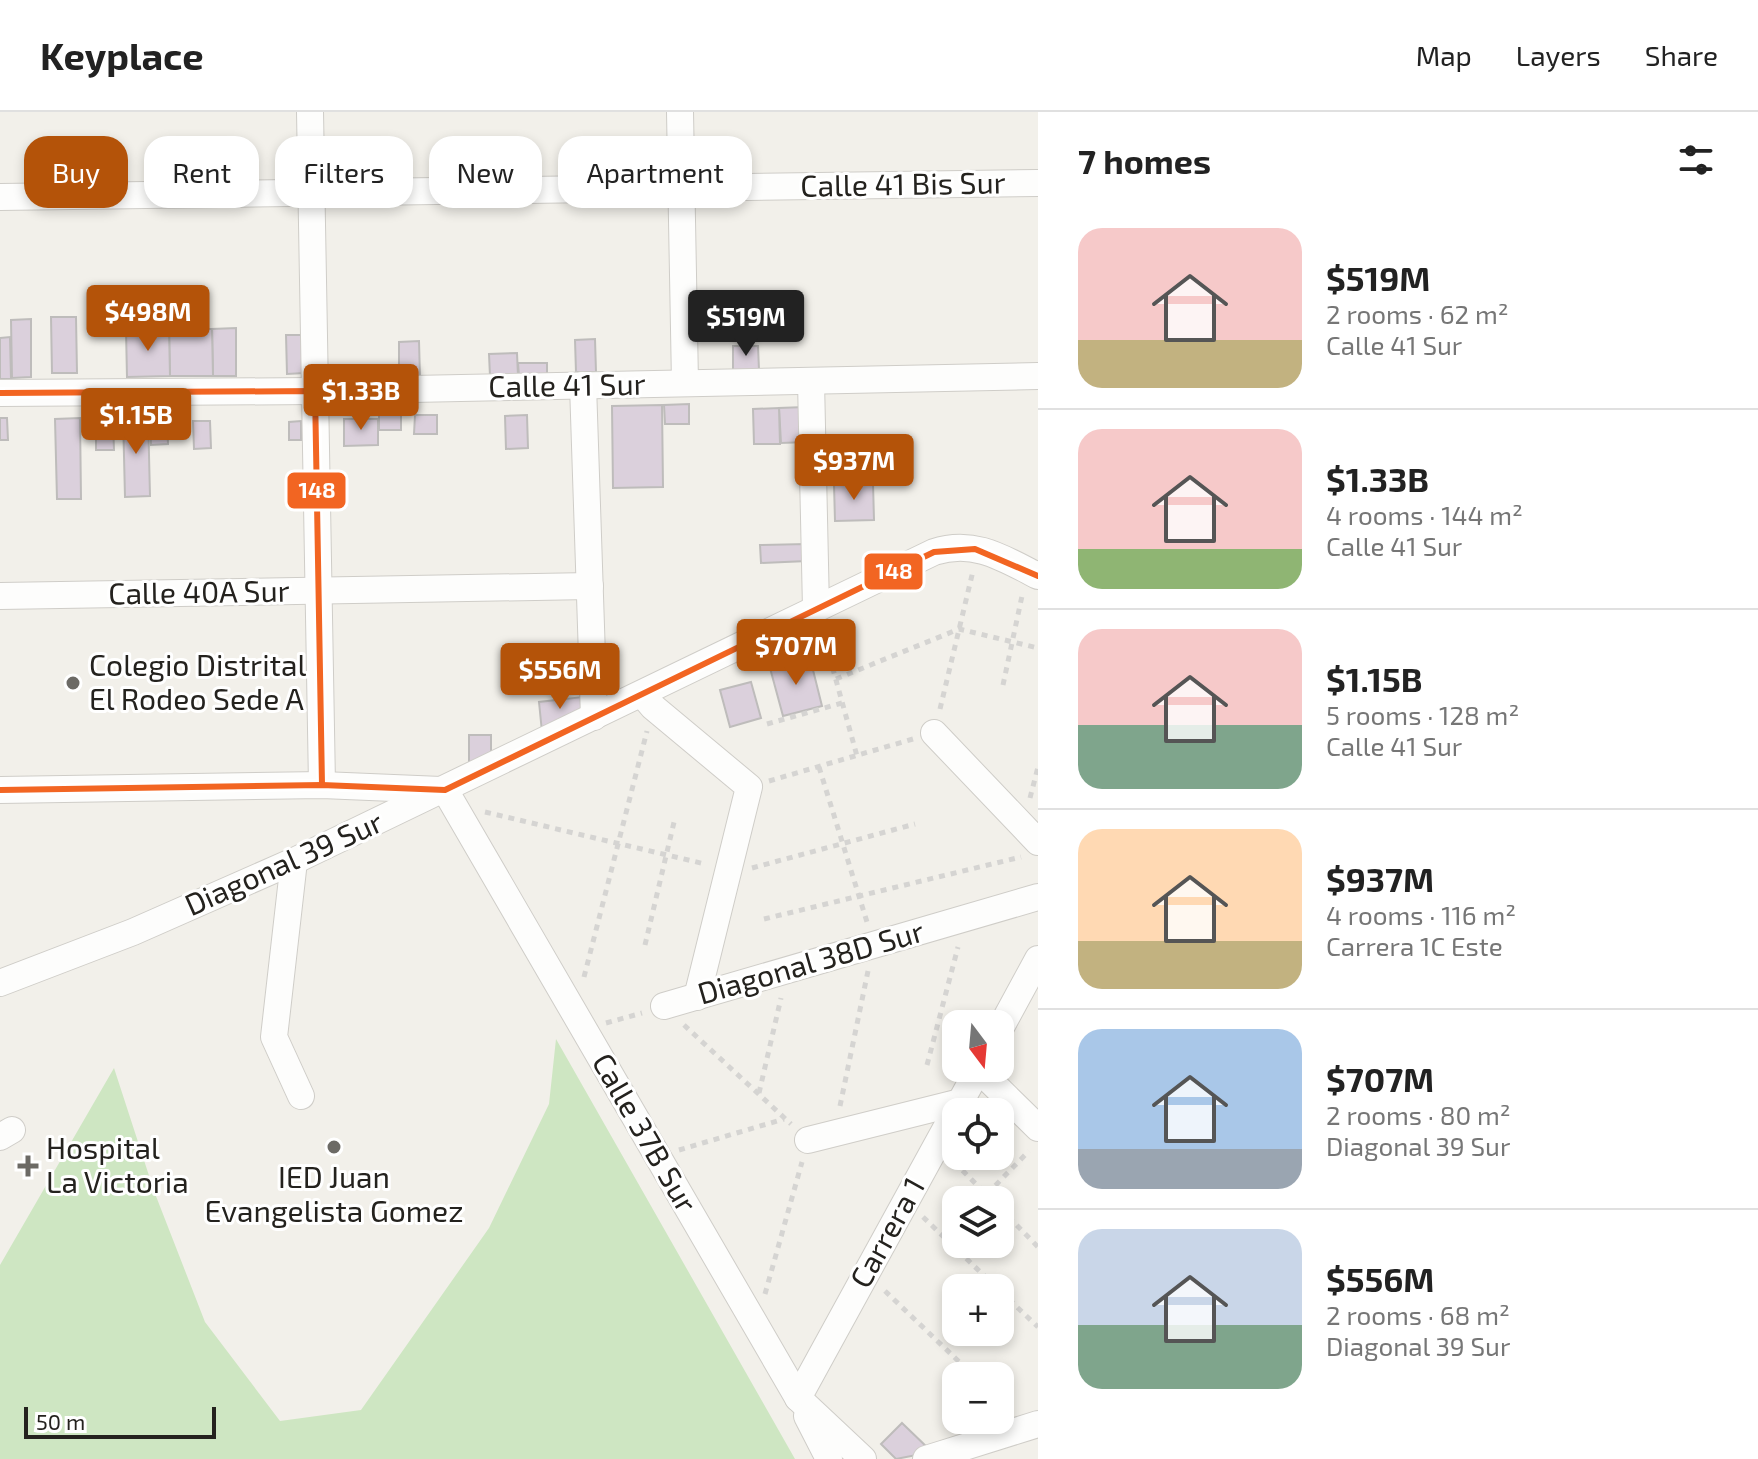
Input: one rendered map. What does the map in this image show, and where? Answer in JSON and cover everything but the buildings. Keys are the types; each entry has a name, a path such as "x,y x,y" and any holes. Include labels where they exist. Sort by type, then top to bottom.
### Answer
{"street":[{"path":"310,112 311,136"},
{"path":"680,112 681,136"},
{"name":"Calle 41 Bis Sur","path":"752,188 1038,183"},
{"name":"Calle 41 Bis Sur","path":"413,193 558,191"},
{"name":"Calle 41 Bis Sur","path":"0,197 275,195"},
{"path":"312,208 322,785"},
{"path":"683,208 685,383"},
{"name":"Calle 41 Sur","path":"0,393 315,391 1038,376"},
{"path":"811,381 816,609"},
{"path":"583,385 594,717"},
{"name":"Diagonal 39 Sur","path":"0,983 133,932 294,861 449,798 594,717 648,700 816,609 952,546 978,547"},
{"path":"978,547 1029,569"},
{"name":"Calle 40A Sur","path":"0,596 590,586"},
{"path":"648,700 749,787 697,997"},
{"path":"934,733 1030,849"},
{"path":"0,790 322,785 449,798"},
{"name":"Calle 37B Sur","path":"449,798 798,1398 863,1459"},
{"path":"294,861 274,1037 301,1096"},
{"name":"Diagonal 38D Sur","path":"664,1006 1038,897"},
{"path":"1010,1010 1038,959"},
{"path":"991,1082 1038,1128"},
{"path":"808,1140 942,1106"},
{"name":"Carrera 1","path":"798,1398 942,1134"},
{"path":"798,1398 829,1459"},
{"path":"926,1459 1038,1424"}],"path":[{"path":"749,787 934,733 978,547"},
{"path":"1003,685 1029,569"},
{"path":"816,609 857,756"},
{"path":"836,679 959,629 1038,648"},
{"path":"579,1021 648,700"},
{"path":"767,724 842,703"},
{"path":"449,798 729,872 915,824"},
{"path":"645,945 675,818"},
{"path":"764,919 1030,849"},
{"path":"927,1065 965,919"},
{"path":"759,1094 787,971"},
{"path":"664,1006 808,1140 756,1326"},
{"name":"Diagonal 38D Sur","path":"579,1021 664,1006"},
{"path":"657,1156 785,1119"},
{"path":"995,1186 1038,1142"},
{"path":"936,1145 979,1186"},
{"path":"906,1201 983,1274"},
{"path":"1014,1222 1038,1247"},
{"path":"866,1274 959,1362"},
{"path":"1014,1304 1038,1327"}],"green space":[{"path":"556,1039 795,1459 0,1459 0,1265 114,1068 154,1191 205,1322 280,1421 361,1410 489,1228 549,1104"}],"transit line":[{"name":"148","path":"0,393 315,391 322,785"},
{"name":"148","path":"0,790 322,785 445,790 934,552 975,549 1038,576"}],"place":[{"name":"Colegio Distrital El Rodeo Sede A","path":"73,683"},
{"name":"IED Juan Evangelista Gomez","path":"334,1147"},
{"name":"Hospital La Victoria","path":"28,1166"}]}
